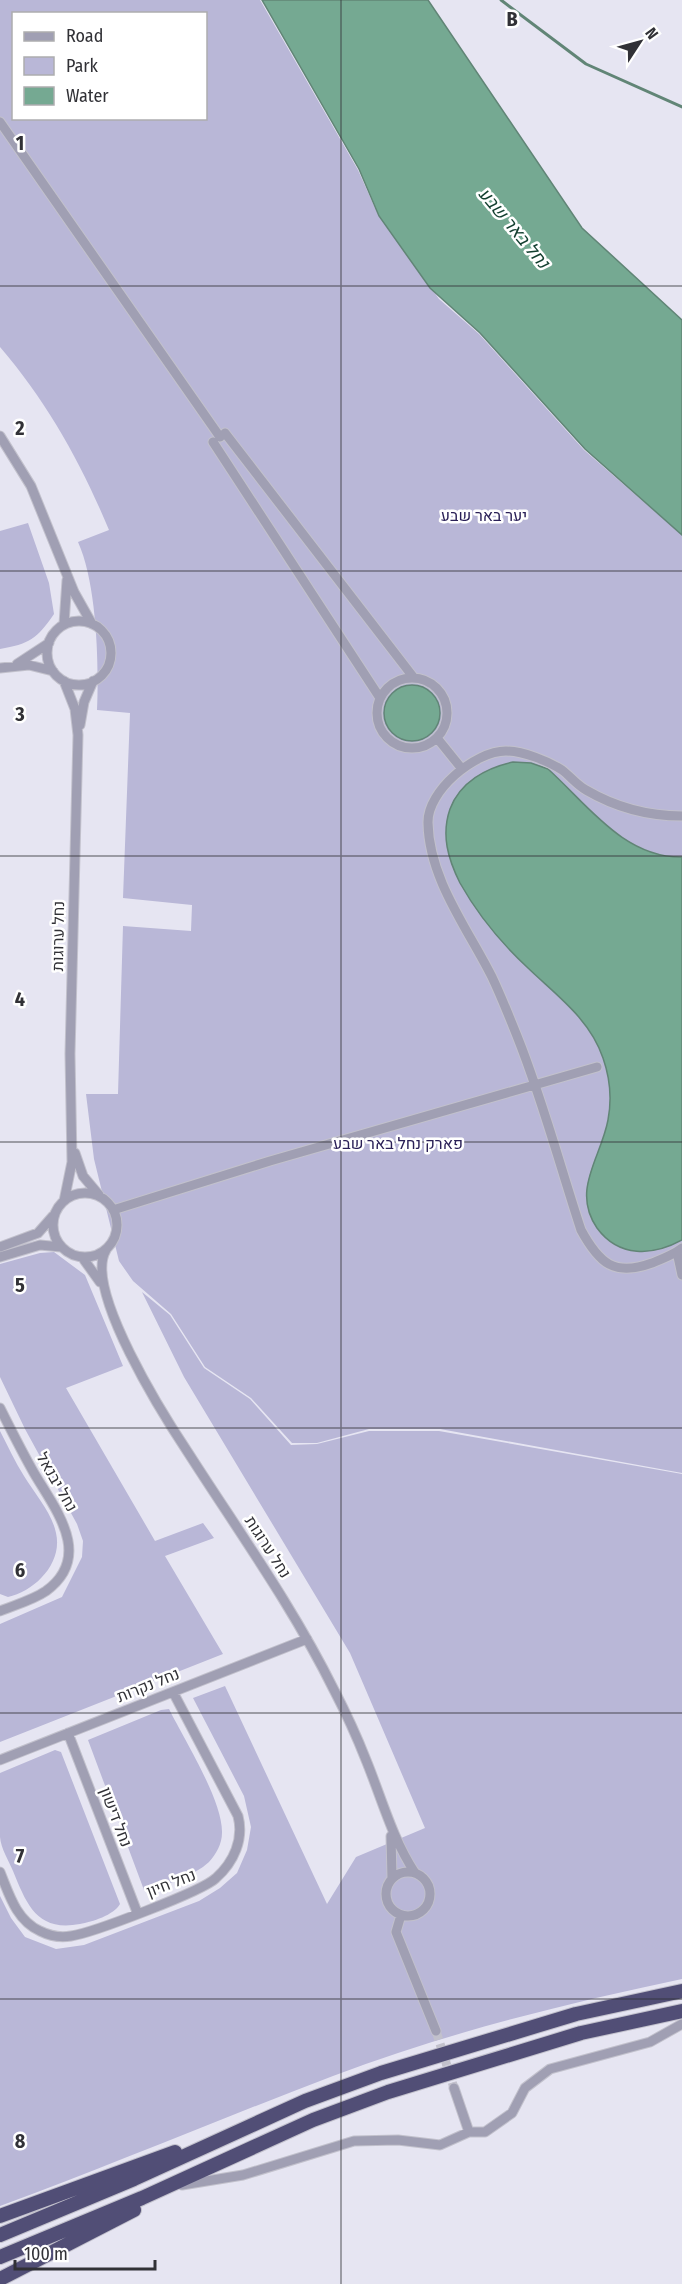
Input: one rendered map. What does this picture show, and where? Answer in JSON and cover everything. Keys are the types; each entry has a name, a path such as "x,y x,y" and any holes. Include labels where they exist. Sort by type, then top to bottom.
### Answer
{"highway":[{"path":"0,2216 381,2073 553,2020 682,1991"},
{"path":"0,2257 142,2198 313,2120 388,2092 581,2033 682,2011"},
{"path":"0,2235 134,2179 273,2115"},
{"path":"0,2279 313,2120"}],"street":[{"path":"0,122 219,437 380,698"},
{"path":"0,436 31,486 60,552 67,575 92,624 104,634 111,652 108,667 93,681 78,685 64,681 53,671 41,667 15,665 0,668"},
{"path":"219,437 414,678 432,685 445,703 445,724 437,738 428,745 412,748 391,742 378,724 377,713 380,698 396,682 414,678"},
{"path":"64,624 67,575"},
{"path":"53,671 48,657 49,643 53,634 64,624 77,621 92,624"},
{"path":"15,665 49,643"},
{"name":"נחל ערוגות","path":"64,681 75,709 78,735 70,1054 71,1176 64,1201"},
{"name":"נחל ערוגות","path":"78,735 84,702 93,681"},
{"path":"437,738 462,769"},
{"path":"682,816 655,814 621,806 586,790 562,770 542,760 508,751 472,761 453,775 435,802 428,820 437,867 459,917 492,977 518,1037 580,1230 590,1246 608,1265 621,1269 636,1269 680,1250 682,1271"},
{"path":"113,1210 597,1067"},
{"name":"נחל ערוגות","path":"71,1137 83,1176 100,1197"},
{"path":"0,1247 38,1233 64,1201 85,1193 100,1197 113,1210 117,1229 106,1250 97,1255 82,1257 71,1254 61,1247 54,1234 55,1214"},
{"path":"0,1257 40,1245 61,1247"},
{"name":"נחל ערוגות","path":"105,1290 101,1258 106,1250"},
{"name":"נחל ערוגות","path":"82,1257 105,1290 128,1347 159,1406 307,1639 359,1742 390,1828 415,1873"},
{"name":"נחל יבנאל","path":"0,1408 63,1521 69,1543 64,1568 55,1583 39,1595 0,1611"},
{"name":"נחל נקרות","path":"0,1760 307,1639"},
{"name":"נחל חיון","path":"0,1872 19,1914 31,1926 47,1934 75,1935 209,1884 229,1863 239,1839 237,1813 173,1692"},
{"name":"נחל דישון","path":"68,1733 137,1912"},
{"name":"נחל ערוגות","path":"390,1828 392,1878"},
{"path":"401,1873 415,1873 428,1884 429,1901 418,1914 401,1915 392,1910 387,1900 387,1887 392,1878 401,1873"},
{"path":"401,1915 396,1932 436,2031"},
{"path":"142,2198 187,2183 243,2175 354,2141 398,2140 440,2145 469,2132 484,2132 497,2126 512,2113 525,2088 550,2069 650,2042 682,2024"},
{"path":"454,2088 469,2132"}],"green space":[{"name":"פארק נחל באר שבע","path":"0,0 260,0 358,170 375,208 439,299 479,334 584,450 682,535 682,1473 440,1429 369,1429 317,1443 292,1443 251,1398 205,1367 171,1314 133,1281 119,1261 94,1159 86,1094 118,1094 123,926 191,931 192,905 123,898 130,713 97,710 98,670 93,601 78,542 109,530 62,434 0,347"},
{"path":"28,523 49,583 54,614 32,639 0,649 0,531"},
{"path":"54,1252 85,1275 123,1366 66,1388 155,1541 203,1523 214,1538 165,1556 223,1654 0,1742 0,1624 62,1597 82,1557 83,1541 77,1524 25,1429 0,1377 0,1264 40,1253"},
{"path":"142,1292 170,1315 204,1368 250,1399 291,1445 317,1444 369,1431 439,1431 682,1474 682,1979 506,2021 419,2046 291,2092 0,2206 0,1896 11,1918 25,1937 56,1949 84,1945 199,1901 220,1888 237,1873 247,1850 251,1827 244,1796 193,1698 225,1686 327,1904 356,1857 425,1828 350,1653 184,1377"},
{"path":"0,1431 21,1471 51,1518 57,1544 51,1565 45,1574 28,1589 8,1597 0,1594"},
{"path":"169,1709 210,1788 221,1820 222,1837 216,1852 203,1867 151,1891 144,1890 88,1740 161,1710"},
{"path":"55,1750 61,1752 120,1904 108,1915 80,1924 53,1924 36,1913 23,1895 3,1850 0,1837 0,1773"}],"water":[{"name":"נחל באר שבע","path":"262,0 428,0 582,228 682,320 682,535 585,449 480,333 430,288 379,216 359,169"},
{"path":"406,685 418,685 428,689 436,697 440,713 436,729 428,737 418,741 406,741 396,737 388,729 384,719 384,707 388,697 396,689"},
{"path":"513,762 531,763 548,769 592,812 624,839 642,849 661,855 682,857 682,1240 660,1249 637,1251 626,1249 615,1245 597,1228 590,1214 587,1187 608,1120 610,1104 610,1089 603,1058 590,1031 581,1020 509,949 482,917 460,883 449,856 446,828 454,799 467,784 484,772"}],"waterway":[{"path":"501,0 586,64 682,107"}],"tunnel":[{"path":"436,2031 454,2088"}],"park label":[{"name":"יער באר שבע","path":"484,515"}]}
